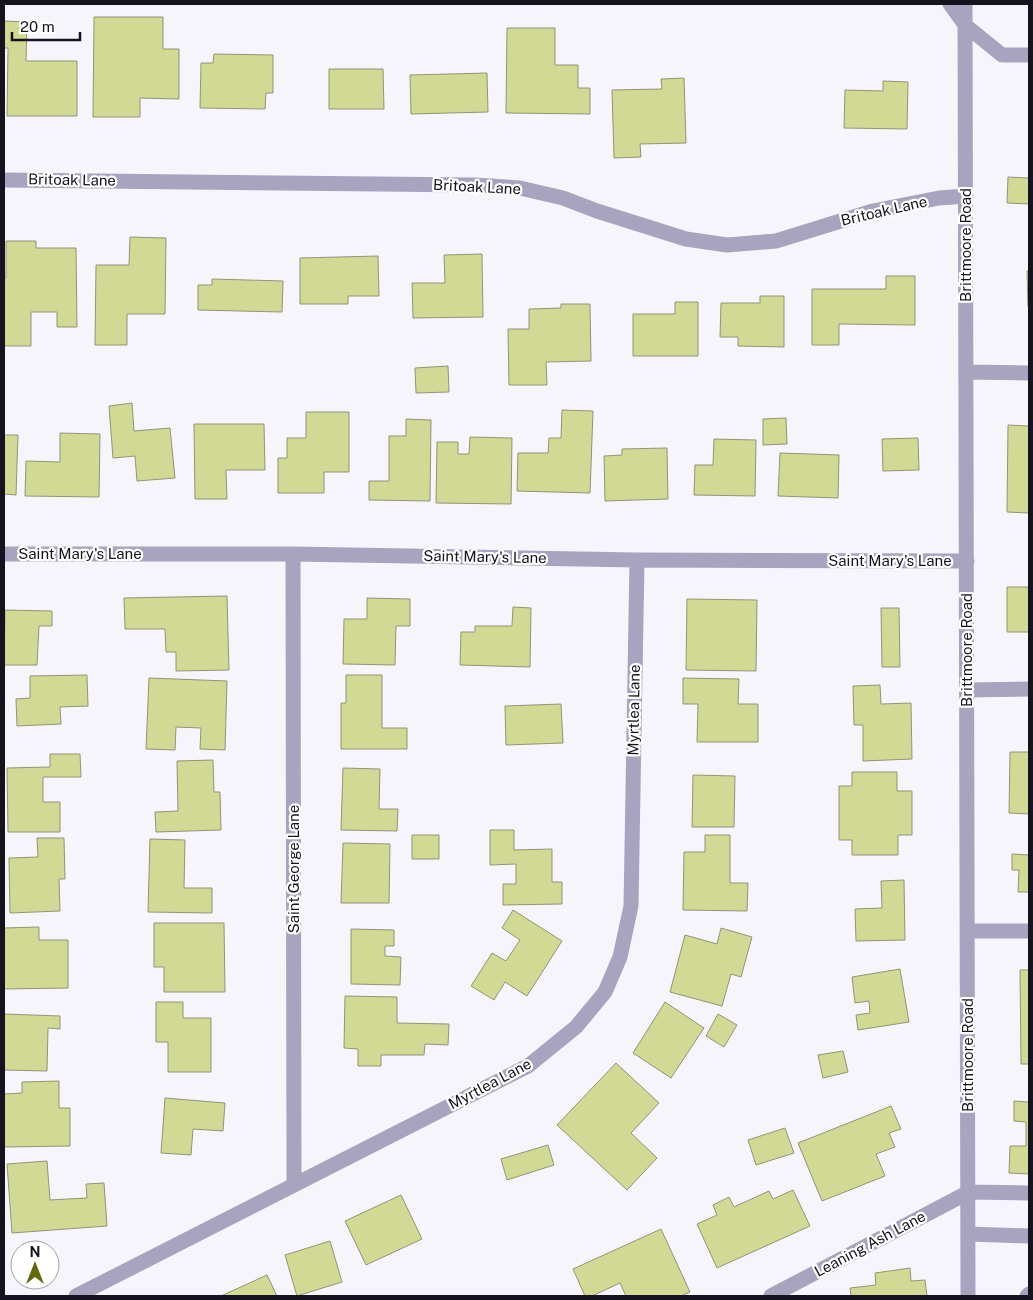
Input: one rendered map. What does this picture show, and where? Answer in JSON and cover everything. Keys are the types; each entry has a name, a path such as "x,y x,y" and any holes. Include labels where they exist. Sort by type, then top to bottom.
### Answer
{"street":[{"path":"950,4 965,25 1002,55 1029,55"},
{"name":"Brittmoore Road","path":"965,4 968,1296"},
{"name":"Britoak Lane","path":"4,180 475,185 520,188 563,198 597,211 686,239 727,245 776,241 874,211 939,198 966,196"},
{"path":"966,372 1029,373"},
{"name":"Saint Mary's Lane","path":"4,554 294,554 637,560 967,561"},
{"name":"Saint George Lane","path":"294,554 294,1184"},
{"name":"Myrtlea Lane","path":"76,1296 528,1066 576,1027 605,992 620,957 631,906 637,560"},
{"path":"967,690 1029,689"},
{"path":"968,931 1029,931"},
{"path":"969,1192 1029,1193"},
{"name":"Leaning Ash Lane","path":"771,1296 969,1192"},
{"path":"968,1234 1029,1236"}],"building":[{"path":"94,17 163,17 163,49 179,49 179,99 140,98 140,117 93,117"},
{"path":"4,21 27,22 26,61 77,61 77,116 7,116 8,48 4,48"},
{"path":"507,28 555,28 555,65 578,65 578,88 590,88 590,114 506,113"},
{"path":"214,54 273,55 273,93 266,93 265,109 200,108 201,63 213,63"},
{"path":"329,69 383,69 384,109 329,109"},
{"path":"487,73 488,112 411,114 410,75"},
{"path":"684,78 686,143 640,144 641,157 614,158 612,90 662,89 661,79"},
{"path":"883,81 908,82 907,129 844,128 845,90 883,91"},
{"path":"1008,177 1029,178 1029,204 1007,203"},
{"path":"130,237 166,238 165,314 127,314 127,345 95,345 96,265 129,265"},
{"path":"6,241 36,241 36,248 76,248 77,327 57,327 57,312 31,312 31,346 4,346"},
{"path":"482,254 483,317 413,318 412,283 445,283 444,255"},
{"path":"378,256 379,296 348,296 348,304 300,304 300,258"},
{"path":"1027,271 1029,271 1029,307 1028,307"},
{"path":"886,276 915,276 915,325 839,324 839,345 812,345 812,289 886,289"},
{"path":"212,279 283,281 282,312 198,310 198,285 212,285"},
{"path":"760,296 784,296 784,347 738,346 738,337 720,337 721,303 760,303"},
{"path":"675,302 698,302 698,356 633,356 633,314 675,314"},
{"path":"561,304 590,304 591,361 546,362 547,385 509,385 508,329 529,329 529,309 561,308"},
{"path":"448,366 449,392 416,393 415,368"},
{"path":"132,403 134,431 170,428 175,478 137,481 135,456 113,458 109,406"},
{"path":"562,410 593,411 590,493 517,491 518,453 548,453 549,438 561,438"},
{"path":"306,412 349,412 349,472 324,472 324,493 278,493 278,458 287,458 287,438 306,438"},
{"path":"786,418 787,444 763,445 763,419"},
{"path":"406,419 431,420 430,501 369,500 369,481 389,481 389,436 406,436"},
{"path":"194,424 264,424 265,470 226,470 227,499 195,499"},
{"path":"1008,425 1029,426 1029,513 1007,512"},
{"path":"60,433 100,434 99,497 25,496 26,461 60,462"},
{"path":"4,435 18,435 16,495 4,494"},
{"path":"470,437 512,438 511,504 436,503 437,442 458,442 458,454 469,454"},
{"path":"918,438 919,470 883,471 882,439"},
{"path":"714,439 756,440 755,496 694,495 695,465 713,465"},
{"path":"667,448 668,499 605,501 604,456 622,455 622,449"},
{"path":"780,453 839,455 838,498 778,496"},
{"path":"1007,587 1029,587 1029,632 1007,632"},
{"path":"227,596 229,670 176,671 176,652 166,652 165,629 125,629 124,598"},
{"path":"367,598 410,599 410,626 396,626 395,665 343,664 344,619 367,619"},
{"path":"687,599 757,600 756,671 686,670"},
{"path":"513,607 531,608 530,667 460,665 461,632 475,632 475,626 512,626"},
{"path":"881,608 899,608 900,667 882,667"},
{"path":"5,610 52,611 52,626 39,626 37,665 4,665"},
{"path":"87,675 88,706 60,707 61,724 17,726 16,699 30,698 30,676"},
{"path":"346,675 382,675 382,728 407,728 407,749 341,749 341,703 346,703"},
{"path":"149,678 227,681 225,750 200,749 201,728 176,727 175,750 146,749"},
{"path":"683,678 739,679 738,704 758,704 758,742 697,742 698,704 683,704"},
{"path":"880,685 881,704 911,703 912,759 863,761 863,725 854,725 853,686"},
{"path":"561,704 563,743 506,745 505,706"},
{"path":"1010,752 1029,752 1029,814 1009,813"},
{"path":"50,754 80,754 81,777 43,777 43,802 60,802 60,832 8,832 7,768 50,767"},
{"path":"213,760 214,792 220,792 221,830 156,832 155,812 178,811 177,761"},
{"path":"343,768 380,769 379,809 398,809 397,831 341,830"},
{"path":"852,772 897,772 897,791 912,791 912,835 898,835 898,855 852,855 852,840 839,840 839,786 852,786"},
{"path":"693,775 735,776 734,827 692,827"},
{"path":"490,830 514,830 514,850 552,849 552,882 562,882 562,904 503,905 503,884 516,884 516,864 490,865"},
{"path":"412,835 439,835 439,859 412,859"},
{"path":"705,835 730,835 730,883 748,883 747,911 683,910 684,852 705,852"},
{"path":"37,838 64,838 65,879 59,879 60,911 10,913 9,858 38,857"},
{"path":"150,839 185,840 184,888 212,888 212,913 148,912"},
{"path":"343,843 390,844 389,903 341,903"},
{"path":"1012,854 1029,855 1029,892 1018,892 1019,870 1012,870"},
{"path":"904,880 905,940 856,941 855,909 882,908 881,881"},
{"path":"513,910 562,941 527,996 505,982 494,1000 471,986 492,953 506,961 520,940 502,928"},
{"path":"154,923 224,923 225,992 164,992 164,967 154,967"},
{"path":"39,927 39,940 68,940 68,988 4,989 4,928"},
{"path":"721,928 752,937 741,977 731,974 722,1006 670,992 685,935 717,944"},
{"path":"351,929 394,930 394,946 385,946 385,956 401,957 400,985 351,984"},
{"path":"900,969 909,1022 858,1030 856,1015 870,1013 869,1001 855,1003 852,977"},
{"path":"1020,970 1029,970 1029,1064 1021,1064"},
{"path":"345,996 397,997 397,1023 449,1024 448,1045 425,1044 424,1055 381,1055 381,1066 358,1066 358,1049 344,1048"},
{"path":"156,1002 183,1002 183,1018 211,1018 211,1072 168,1072 168,1042 156,1042"},
{"path":"665,1002 704,1028 671,1078 633,1053"},
{"path":"4,1014 60,1016 60,1029 48,1028 47,1071 4,1070"},
{"path":"718,1014 737,1025 724,1047 706,1036"},
{"path":"843,1051 848,1072 823,1078 818,1055"},
{"path":"616,1063 659,1103 631,1133 657,1158 627,1190 557,1125"},
{"path":"59,1081 59,1108 70,1108 70,1146 4,1147 4,1094 22,1093 22,1082"},
{"path":"165,1098 225,1103 223,1131 193,1129 191,1155 161,1153"},
{"path":"1014,1101 1029,1102 1029,1174 1009,1173 1010,1146 1026,1146 1026,1122 1014,1121"},
{"path":"891,1106 901,1129 889,1133 895,1147 876,1154 885,1176 822,1201 798,1143"},
{"path":"785,1128 794,1153 756,1165 748,1140"},
{"path":"548,1145 554,1165 507,1180 501,1159"},
{"path":"47,1161 50,1200 87,1198 86,1184 104,1183 107,1226 12,1233 7,1164"},
{"path":"793,1190 810,1226 717,1268 697,1224 717,1215 713,1205 729,1197 734,1207 769,1191 773,1199"},
{"path":"401,1195 422,1239 366,1265 345,1221"},
{"path":"661,1229 690,1292 681,1296 626,1296 620,1283 592,1296 585,1296 573,1269"},
{"path":"330,1241 342,1282 297,1296 285,1255"},
{"path":"910,1268 911,1281 925,1280 927,1296 851,1296 850,1288 876,1285 875,1273"},
{"path":"267,1275 277,1296 221,1296"}]}
